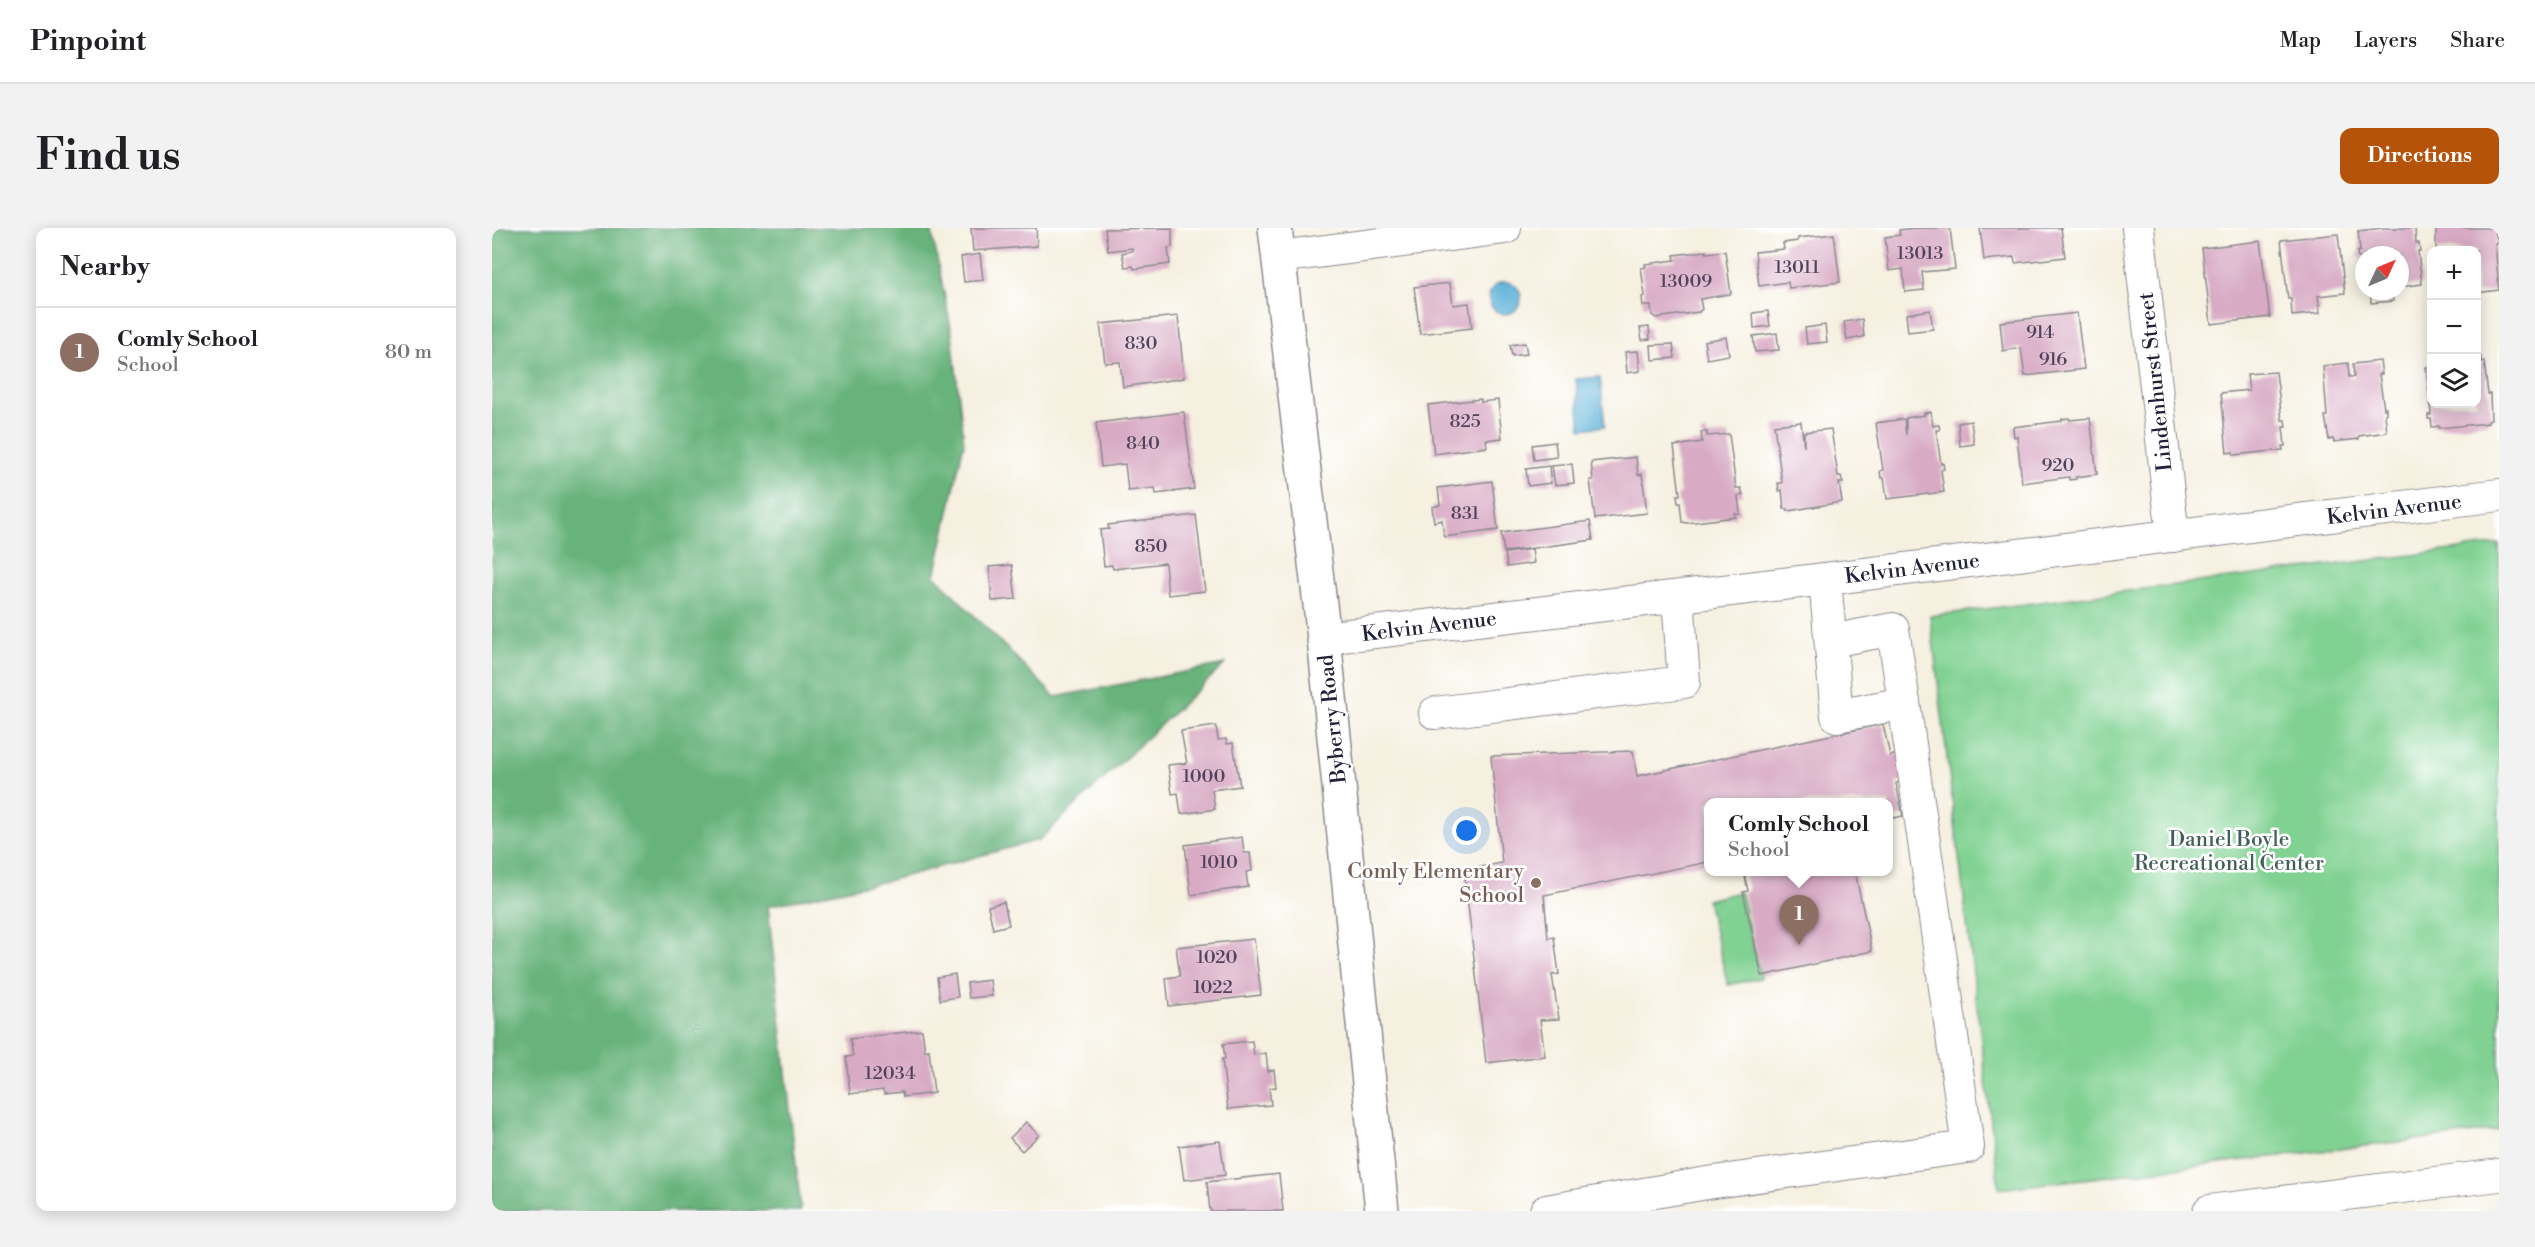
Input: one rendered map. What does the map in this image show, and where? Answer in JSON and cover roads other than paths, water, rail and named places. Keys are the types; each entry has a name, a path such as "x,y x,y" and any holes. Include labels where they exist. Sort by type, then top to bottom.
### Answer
{"main road":[{"name":"Byberry Road","path":"1276,243 1324,638 1382,1211"}],"street":[{"path":"1276,243 1504,228"},
{"name":"Lindenhurst Street","path":"2138,228 2173,536"},
{"name":"Kelvin Avenue","path":"1324,638 1677,597 2499,495"},
{"path":"1824,579 1837,716 1904,703"},
{"path":"1435,713 1684,682 1677,597"},
{"path":"1546,1211 1707,1183 1968,1147 1893,629 1831,641"},
{"path":"2209,1211 2499,1175"}],"water":[{"path":"1505,282 1517,286 1521,298 1517,310 1505,314 1493,310 1489,298 1493,286"},
{"path":"1600,377 1605,426 1581,429 1576,379"}],"place":[{"name":"Comly Elementary School","path":"1536,883"},
{"name":"Comly School","path":"1799,945"}],"park label":[{"name":"Daniel Boyle Recreational Center","path":"2229,851"}]}
